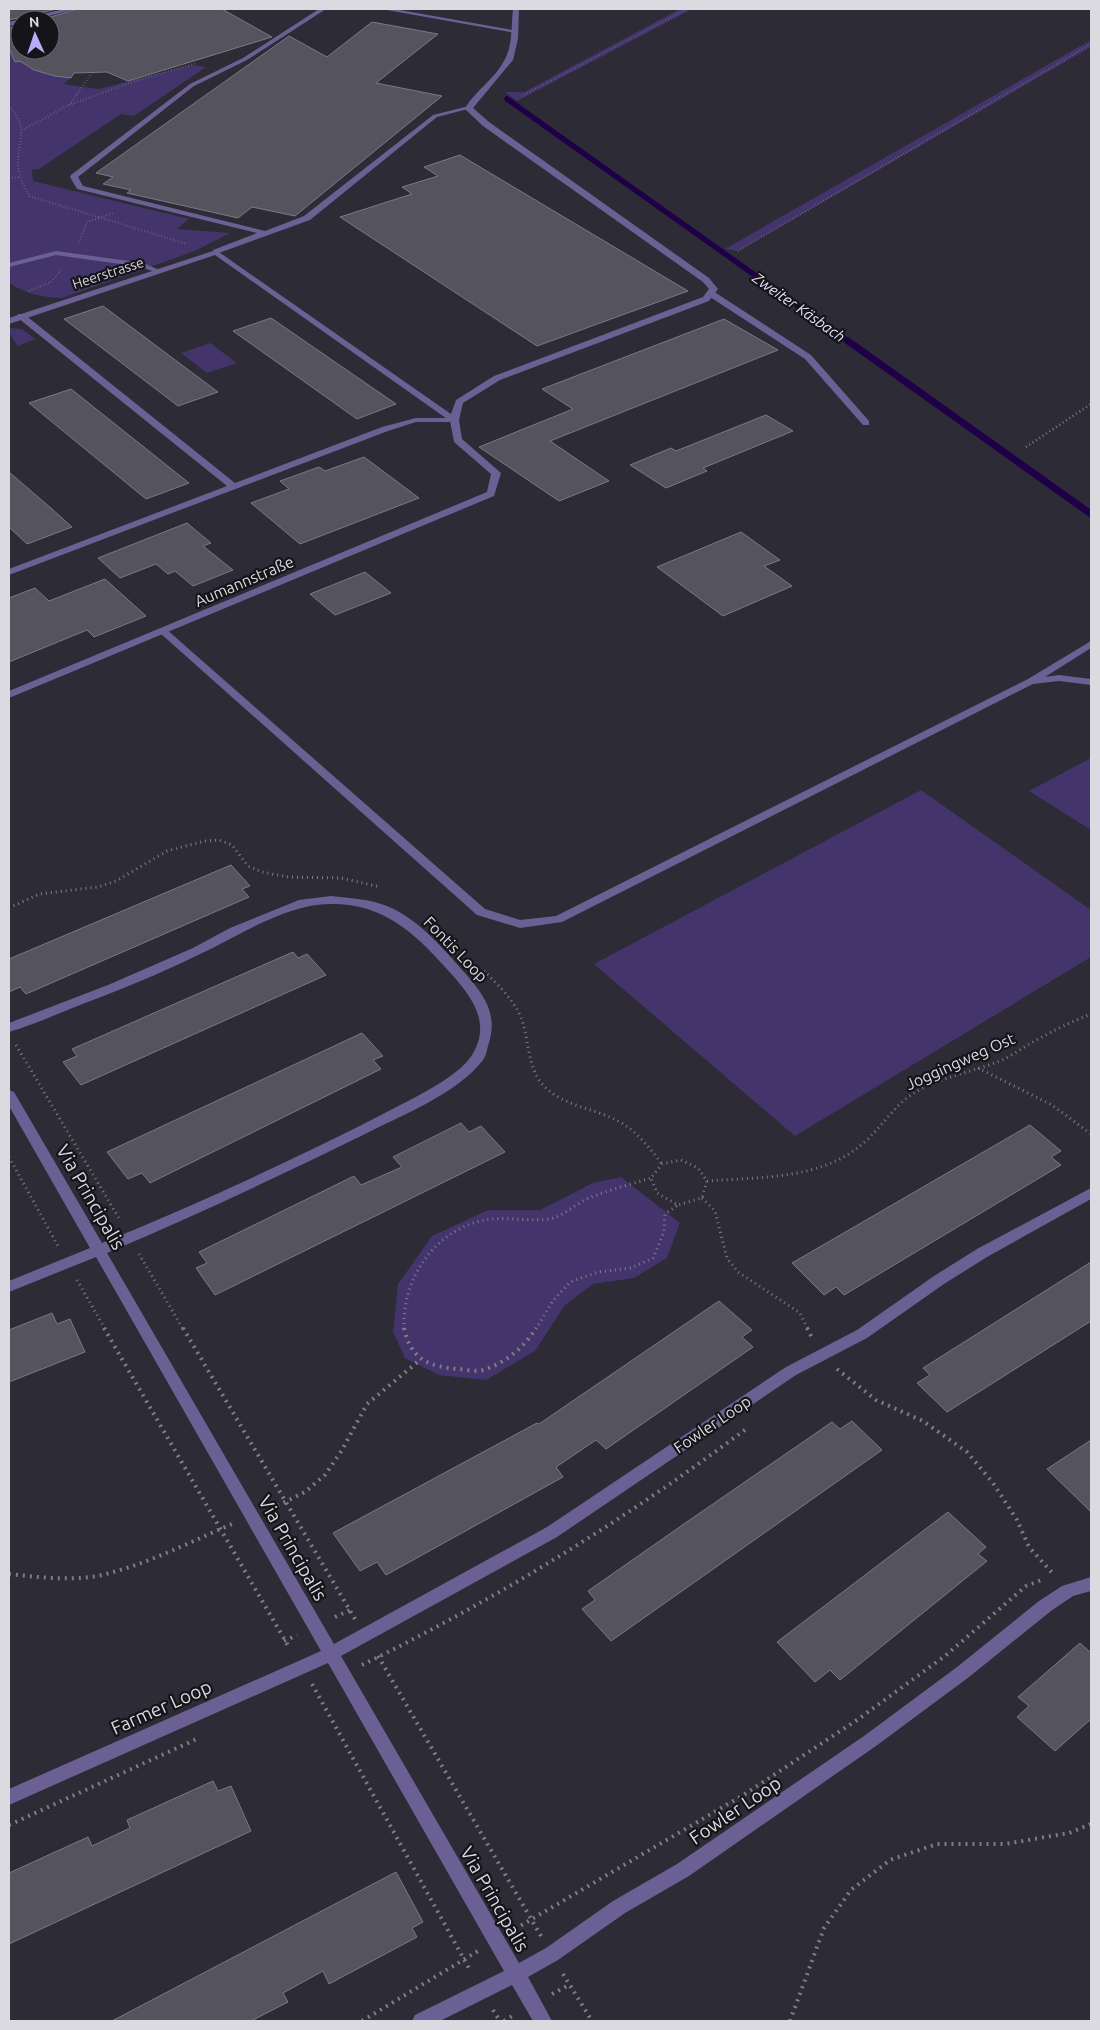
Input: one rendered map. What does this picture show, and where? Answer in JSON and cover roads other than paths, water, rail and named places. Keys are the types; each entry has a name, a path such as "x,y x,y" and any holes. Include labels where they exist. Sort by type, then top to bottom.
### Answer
{"street":[{"path":"216,252 454,420 460,402 497,378 706,299 714,289 706,280 486,124 469,108 474,98 505,66 514,48 516,9"},
{"name":"Heerstrasse","path":"9,320 216,252"},
{"name":"Aumannstraße","path":"9,695 491,494 496,473 457,440 454,420"},
{"name":"Fontis Loop","path":"9,1287 130,1238 297,1163 395,1114 445,1086 478,1057 486,1034 484,1008 473,990 436,950 403,921 383,909 331,900 303,903 273,915 11,1035"},
{"name":"Via Principalis","path":"9,1095 543,2021"},
{"name":"Fowler Loop","path":"331,1654 364,1634 552,1532 710,1428 753,1396 885,1319 939,1280 982,1254 1091,1193"},
{"name":"Fowler Loop","path":"516,1974 552,1954 619,1907 683,1870 815,1781 963,1672 1045,1606 1068,1592 1091,1584"},
{"name":"Farmer Loop","path":"9,1797 331,1654"},
{"path":"421,2021 516,1974"}],"lane":[{"path":"265,233 80,187 74,177 192,85 245,59 322,9"},
{"path":"384,9 514,31"},
{"path":"216,252 307,218 435,116 469,108"},
{"path":"9,265 56,252 144,264 158,271"},
{"path":"710,294 808,357 866,423"},
{"path":"21,316 234,487"},
{"path":"9,572 416,420 454,420"},
{"path":"163,631 481,912 520,924 558,918 1031,680 1091,644"},
{"path":"1031,680 1059,678 1091,682"}],"waterway":[{"name":"Zweiter Käsbach","path":"507,99 849,342"},
{"name":"Zweiter Käsbach","path":"848,341 1091,514"}]}
